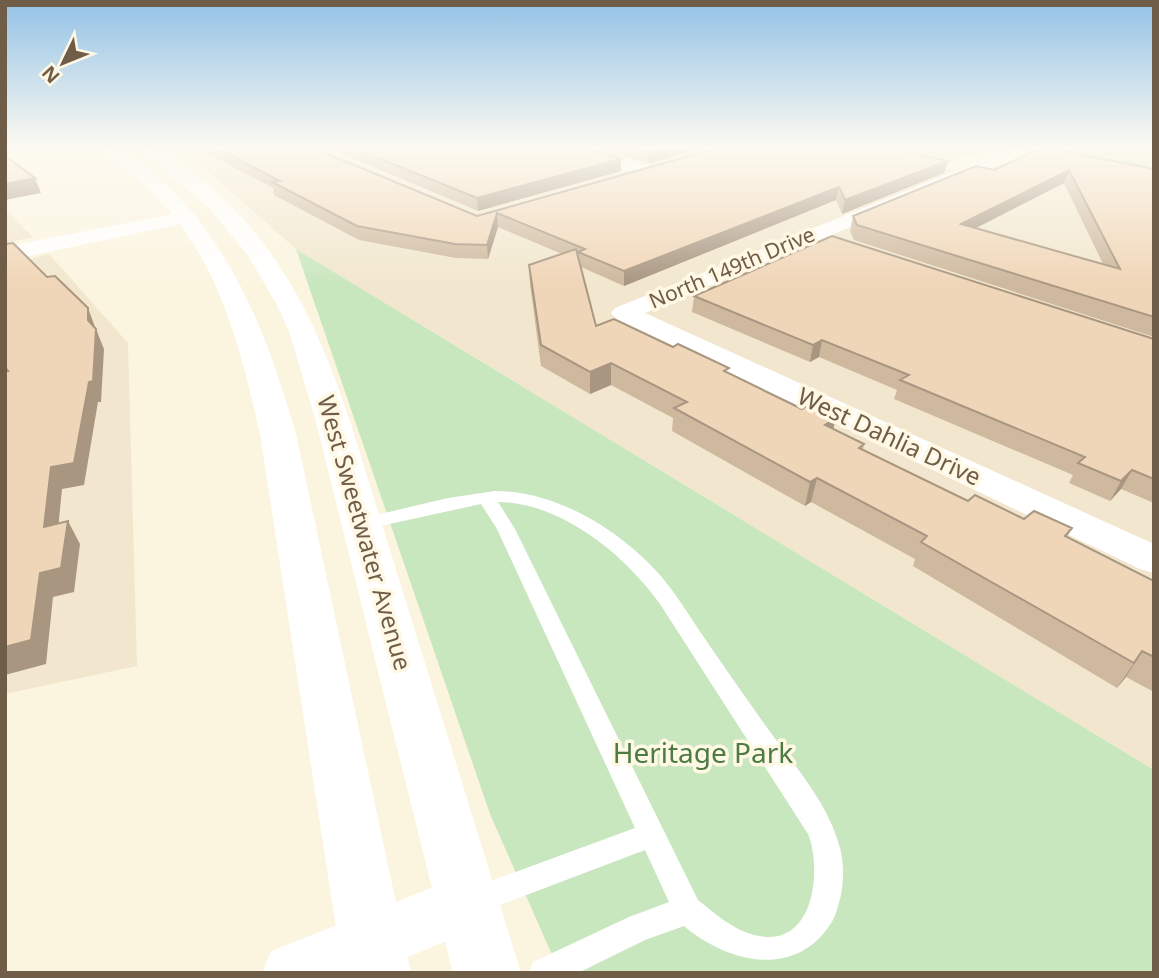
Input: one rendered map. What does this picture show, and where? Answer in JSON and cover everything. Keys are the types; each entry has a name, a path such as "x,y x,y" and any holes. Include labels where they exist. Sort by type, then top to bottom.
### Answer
{"street":[{"path":"165,193 188,217 215,255 243,313 260,365 278,435 374,958"},
{"name":"West Sweetwater Avenue","path":"206,193 245,233 274,276 304,332 332,418 487,973"},
{"name":"North 149th Drive","path":"624,313 914,193"},
{"path":"5,254 188,217"},
{"path":"810,236 850,249"},
{"name":"West Dahlia Drive","path":"624,313 1154,560"},
{"path":"293,973 374,958 467,903"}],"lane":[{"path":"362,524 486,499 531,499 557,510 618,550 652,580 805,804 827,849 829,869 826,904 818,923 801,941 779,952 751,949 714,932 688,910 651,835 649,825 619,771 506,529 486,499"},
{"path":"467,903 651,835"},
{"path":"544,973 639,927 688,910"}],"shaded area":[{"path":"232,193 1154,193 1154,770 296,249"},
{"path":"5,209 33,237 5,243"},
{"path":"49,254 128,343 137,666 5,694 5,265"}],"green space":[{"name":"Heritage Park","path":"296,249 1154,770 1154,973 560,973 490,814"}],"building":[{"path":"293,193 421,193 477,216 560,193 825,193 624,271 578,252 585,249 497,213 487,245 455,244 357,226"},
{"path":"464,193 497,193 477,198"},
{"path":"842,193 864,193 845,200"},
{"path":"910,193 1024,193 961,224 1120,269 1081,193 1154,193 1154,317 857,225 853,216"},
{"path":"832,236 1154,339 1154,479 1132,470 1121,481 1078,463 1085,457 900,380 909,375 822,340 813,345 694,296"},
{"path":"13,243 47,277 55,276 88,308 88,320 96,329 93,381 89,382 74,463 51,467 44,527 68,521 61,568 40,573 31,640 5,647 5,371 8,371 5,367 5,244"},
{"path":"576,249 596,326 614,319 673,347 678,344 729,368 724,371 802,409 808,405 836,418 825,425 864,444 859,448 968,501 975,495 1024,519 1034,511 1072,528 1065,536 1154,581 1154,657 1142,651 1134,663 921,542 927,536 817,478 810,482 674,408 687,402 611,363 590,372 541,345 529,265"}]}
